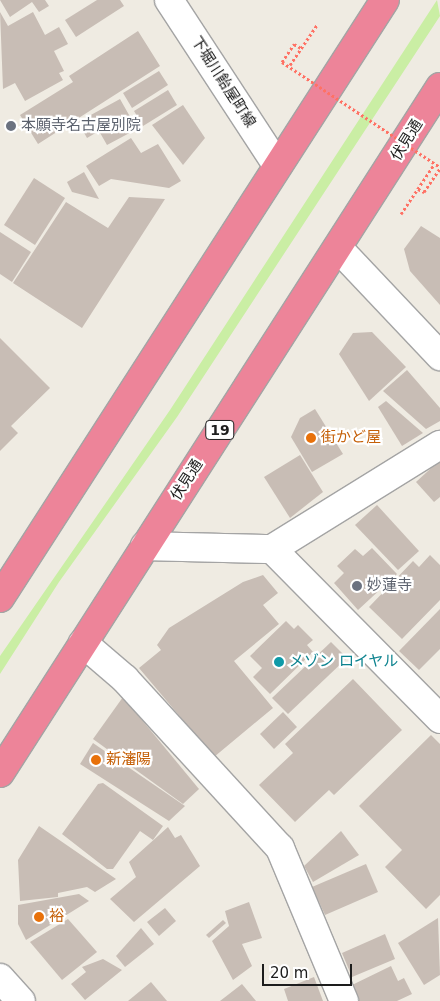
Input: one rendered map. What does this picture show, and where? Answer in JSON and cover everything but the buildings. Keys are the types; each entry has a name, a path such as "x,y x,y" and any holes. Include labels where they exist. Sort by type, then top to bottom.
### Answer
{"highway":[{"path":"0,598 385,0"},
{"name":"伏見通","path":"0,773 440,87"}],"street":[{"name":"下堀川飴屋町線","path":"168,0 277,165"},
{"path":"338,248 440,356"},
{"path":"145,546 272,548 440,445"},
{"path":"272,548 440,719"},
{"path":"83,643 124,679 280,848 344,1001"},
{"path":"0,978 20,1001"}],"path":[{"path":"290,65 316,25"},
{"path":"301,48 294,44 282,62 440,168 424,192 418,189"},
{"path":"401,214 433,166"}],"green space":[{"path":"437,0 440,16 177,417 59,582 0,674 0,656 170,410"}],"place":[{"name":"本願寺名古屋別院","path":"11,126"},
{"name":"街かど屋","path":"311,438"},
{"name":"妙蓮寺","path":"357,586"},
{"name":"メゾン ロイヤル","path":"279,662"},
{"name":"新瀋陽","path":"96,760"},
{"name":"裕","path":"39,917"}]}
